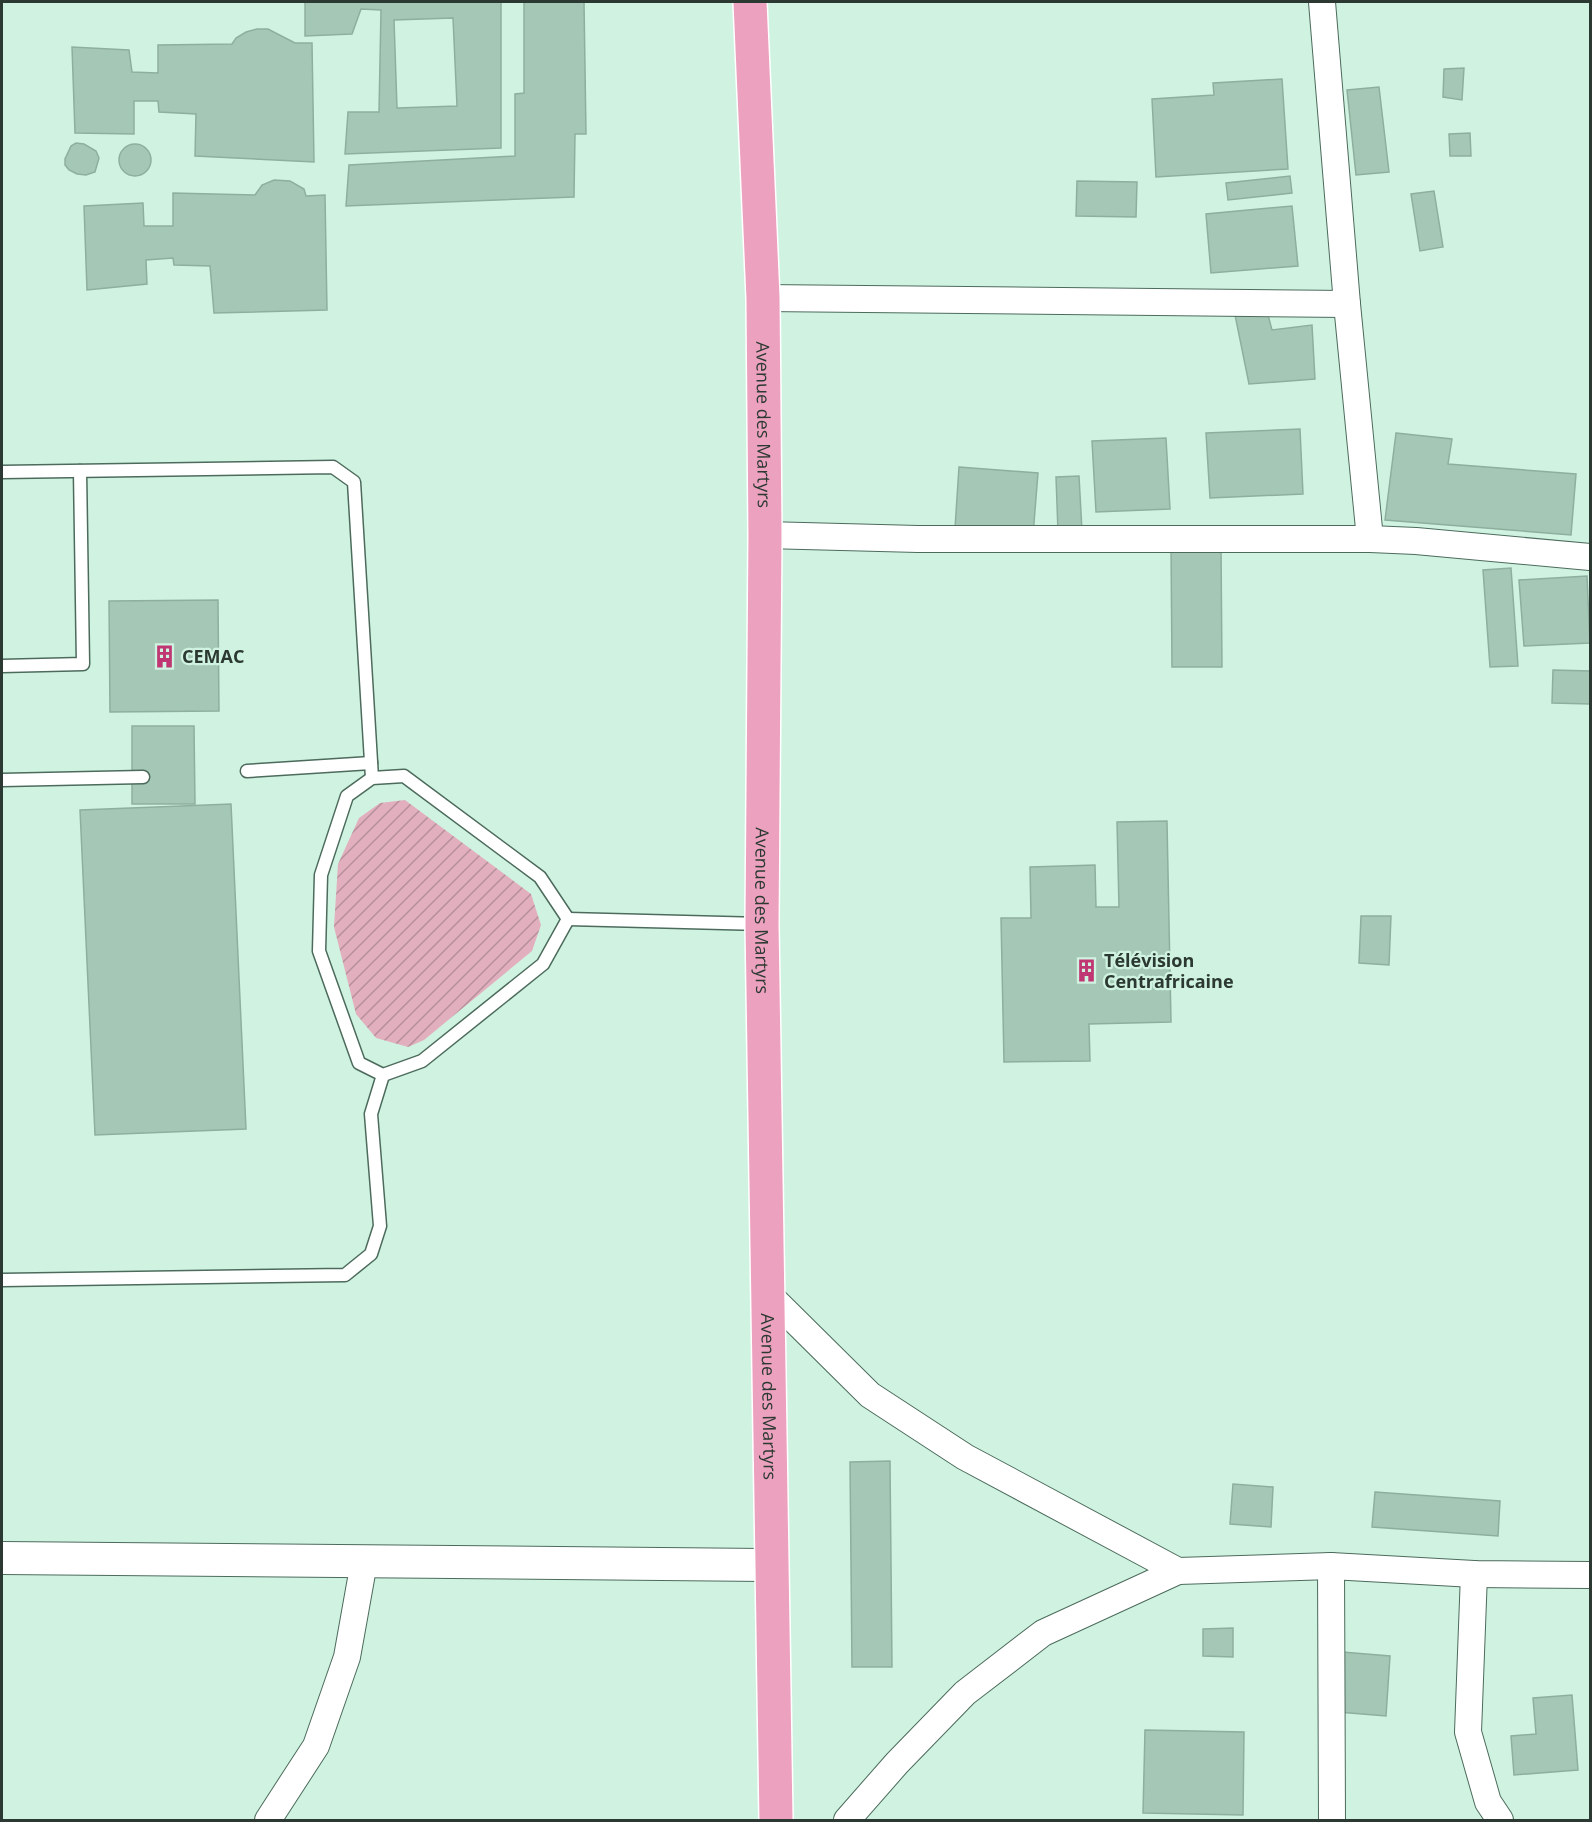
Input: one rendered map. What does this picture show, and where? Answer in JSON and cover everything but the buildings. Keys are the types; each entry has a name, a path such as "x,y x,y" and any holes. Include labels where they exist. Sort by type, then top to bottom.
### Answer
{"main road":[{"name":"Avenue des Martyrs","path":"750,2 763,298 765,535 762,924 776,1821"}],"street":[{"path":"1322,2 1347,304 1370,539"},
{"path":"763,298 1347,304"},
{"path":"765,535 918,539 1370,539 1416,541 1590,558"},
{"path":"768,1294 870,1395 966,1457 1178,1571"},
{"path":"2,1558 772,1565"},
{"path":"267,1821 316,1746 347,1657 364,1562"},
{"path":"1331,1566 1332,1821"},
{"path":"847,1821 897,1763 965,1693 1043,1634 1178,1571 1331,1566 1474,1574 1590,1575"},
{"path":"1474,1574 1468,1732 1488,1802 1500,1821"}],"lane":[{"path":"2,472 333,467 354,482 372,778"},
{"path":"2,666 83,664 80,471"},
{"path":"247,771 371,763"},
{"path":"404,776 540,877 568,919 543,964 422,1061 383,1075 359,1063 319,951 321,875 347,796 372,778 404,776"},
{"path":"2,780 143,777"},
{"path":"568,919 762,924"},
{"path":"2,1280 345,1275 371,1254 380,1226 371,1114 383,1075"}],"shaded area":[{"path":"405,800 531,894 541,925 532,951 424,1040 408,1047 376,1038 356,1014 334,927 338,864 359,818 380,803"}],"place":[{"name":"CEMAC","path":"164,656"},
{"name":"Télévision Centrafricaine","path":"1086,970"}]}
